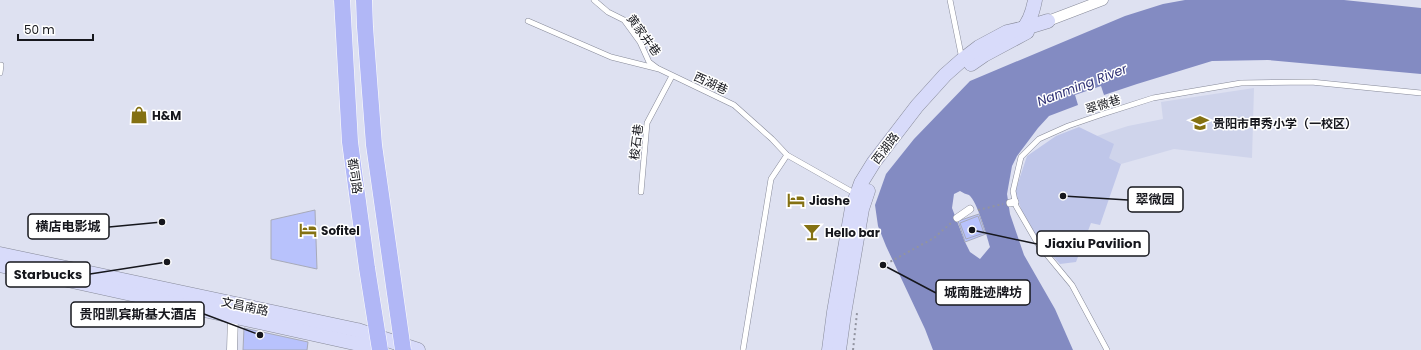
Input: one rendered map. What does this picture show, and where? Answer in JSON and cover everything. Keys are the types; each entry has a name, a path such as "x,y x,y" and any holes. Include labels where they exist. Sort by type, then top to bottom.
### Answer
{"main road":[{"name":"都司路","path":"342,0 350,142 379,350"},
{"name":"都司路","path":"364,0 374,145 403,350"},
{"path":"1008,37 1017,22 1026,0"},
{"path":"1008,37 1025,28 1034,7 1035,0"},
{"name":"西湖路","path":"839,350 862,209 861,183 874,162 917,106 945,75 962,60 979,47 1008,37 1048,20"},
{"name":"西湖路","path":"1025,28 1048,20"},
{"name":"西湖路","path":"829,350 852,208 870,186 880,167 924,111 951,80 1008,37"},
{"name":"文昌南路","path":"0,254 357,330 418,350"},
{"name":"文昌南路","path":"0,265 359,344 379,350"}],"street":[{"name":"西湖路","path":"1048,20 1103,0"},
{"path":"956,218 970,209"},
{"path":"232,350 233,316"}],"lane":[{"name":"黄家井巷","path":"594,0 608,12 624,20 640,42 649,62 659,69"},
{"path":"950,0 962,60"},
{"name":"西湖巷","path":"528,21 611,57 659,69 734,105 787,155 861,198"},
{"path":"0,73 1,65"},
{"name":"梭石巷","path":"641,192 647,123 672,76"},
{"name":"翠微巷","path":"1107,350 1072,285 1038,244 1013,202 1013,191 1021,157 1039,139 1089,119 1153,98 1240,83 1311,82 1421,93"},
{"path":"743,350 772,179 787,155"}],"path":[{"path":"970,209 977,210 1013,202"},
{"path":"886,264 934,238 956,218"},
{"path":"853,350 858,311"}],"shaded area":[{"name":"贵阳市甲秀小学（一校区）","path":"1254,88 1252,158 1174,149 1121,164 1109,158 1097,136 1128,126 1163,119 1161,102"},
{"path":"1079,127 1114,144 1109,158 1121,164 1100,225 1091,223 1076,262 1060,264 1042,245 1024,217 1015,192 1027,156 1056,136"}],"water":[{"name":"Nanming River","path":"1185,0 1344,0 1421,8 1421,74 1268,60 1212,61 1104,95 1101,86 1075,95 1078,105 1049,116 1017,156 1012,166 1007,194 1010,214 1024,255 1055,309 1073,350 933,350 925,329 878,226 875,205 886,174 914,139 970,81 1125,16 1163,4","holes":["960,191 969,195 975,204 989,242 990,247 980,259 970,252 952,208 954,194"]}],"building":[{"path":"315,210 317,269 271,259 271,220"},
{"path":"979,214 986,234 965,242 958,221"},
{"path":"978,216 984,233 966,239 960,223"},
{"path":"244,328 308,342 307,350 243,350"}],"place":[{"name":"H&M","path":"139,115"},
{"name":"贵阳市甲秀小学（一校区）","path":"1200,123"},
{"name":"翠微园","path":"1063,196"},
{"name":"Jiashe","path":"796,200"},
{"name":"横店电影城","path":"162,222"},
{"name":"Sofitel","path":"308,230"},
{"name":"Jiaxiu Pavilion","path":"972,230"},
{"name":"Hello bar","path":"812,232"},
{"name":"Starbucks","path":"167,262"},
{"name":"城南胜迹牌坊","path":"883,265"},
{"name":"贵阳凯宾斯基大酒店","path":"260,335"}]}
